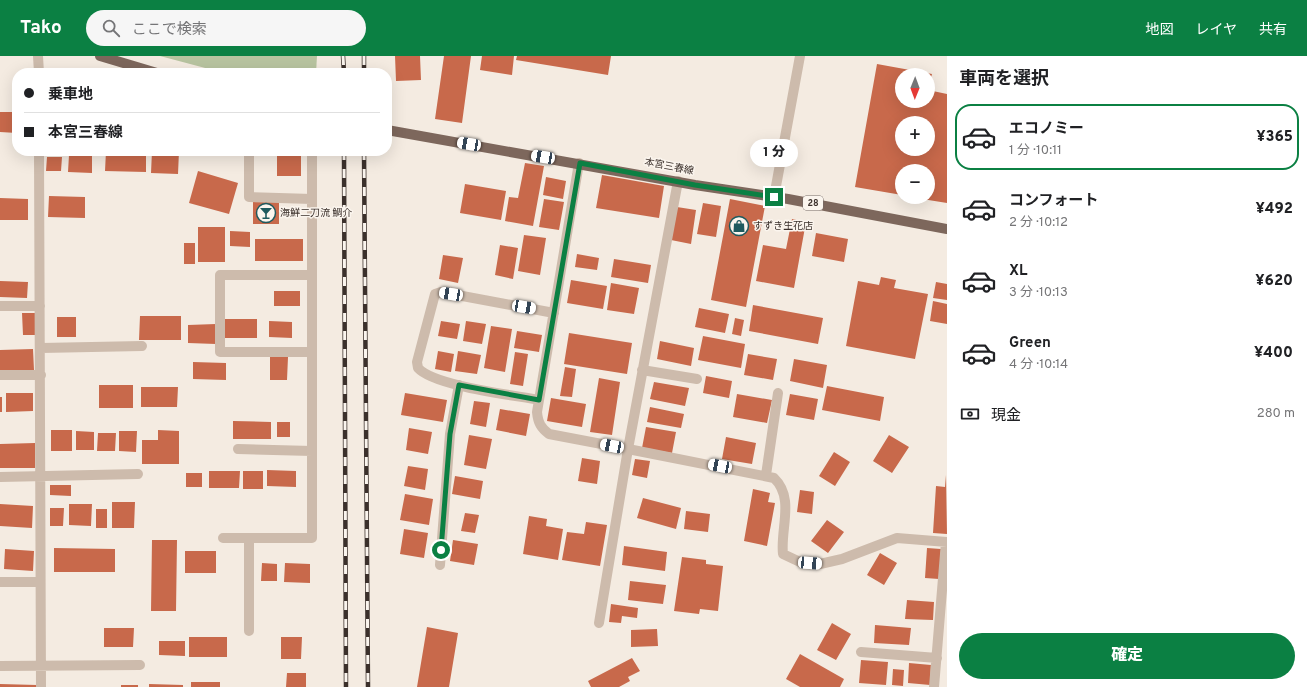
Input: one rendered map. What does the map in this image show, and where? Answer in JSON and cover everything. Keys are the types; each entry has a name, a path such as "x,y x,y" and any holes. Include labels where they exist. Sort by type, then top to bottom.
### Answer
{"main road":[{"path":"100,56 140,68"},
{"name":"本宮三春線","path":"392,131 774,197 947,229"}],"street":[{"path":"38,56 38,68"},
{"path":"774,197 800,56"},
{"path":"39,156 41,421 39,477 39,582 41,687"},
{"path":"249,156 249,196 312,199"},
{"path":"223,538 312,538 312,156"},
{"path":"580,163 539,400 538,420 544,430 550,434 766,475 774,478 782,489 786,506 783,554 800,562 820,564 842,559 897,538 947,542 934,687"},
{"path":"600,623 628,449 678,181"},
{"path":"312,275 220,275 220,352 312,352"},
{"path":"539,400 459,385 428,376 418,368 417,362 435,294 441,292 554,313"},
{"path":"0,306 40,306"},
{"path":"41,348 142,346"},
{"path":"642,370 697,379"},
{"path":"0,375 41,375"},
{"path":"440,565 450,434 459,385"},
{"path":"766,475 778,393"},
{"path":"238,449 312,451"},
{"path":"0,477 138,474"},
{"path":"249,538 249,631"},
{"path":"0,582 39,582"},
{"path":"861,652 937,658"},
{"path":"0,666 140,666"}],"green space":[{"path":"160,56 317,56 316,68 205,68"}],"building":[{"path":"395,56 420,56 421,80 396,81"},
{"path":"444,56 471,56 462,123 435,119"},
{"path":"482,56 514,56 512,75 480,70"},
{"path":"517,56 611,56 608,75 516,60"},
{"path":"877,64 899,68 895,68 895,108 935,108 935,91 947,94 947,203 935,201 935,164 895,164 895,194 855,187"},
{"path":"0,112 12,112 12,133 0,132"},
{"path":"69,156 92,156 92,173 68,172"},
{"path":"106,156 146,156 146,172 105,171"},
{"path":"152,156 179,156 178,174 151,173"},
{"path":"277,156 301,156 301,176 277,176"},
{"path":"47,157 62,157 61,171 46,171"},
{"path":"525,163 544,166 533,226 505,221 509,197 518,198"},
{"path":"198,171 238,183 229,214 189,203"},
{"path":"602,175 664,186 659,218 596,208"},
{"path":"546,177 566,181 563,199 543,195"},
{"path":"465,184 506,191 501,220 460,213"},
{"path":"49,196 85,197 85,218 48,217"},
{"path":"0,198 28,199 28,220 0,220"},
{"path":"544,199 564,202 559,230 539,227"},
{"path":"730,199 765,206 746,307 711,300"},
{"name":"海鮮二刀流 鯛介","path":"253,202 279,202 279,224 253,224"},
{"path":"703,203 721,206 716,237 697,234"},
{"path":"677,207 696,210 691,244 671,240"},
{"path":"792,219 806,222 794,288 756,281 763,245 786,249"},
{"path":"198,227 225,227 225,262 198,262"},
{"path":"230,231 250,232 250,247 230,246"},
{"path":"816,233 848,239 844,262 812,256"},
{"path":"524,235 546,238 540,275 518,271"},
{"path":"255,239 303,239 303,261 255,261"},
{"path":"184,243 195,243 195,264 184,264"},
{"path":"500,245 518,248 513,279 495,275"},
{"path":"577,254 599,258 597,270 575,267"},
{"path":"443,255 463,258 458,283 439,279"},
{"path":"614,259 651,265 648,283 611,277"},
{"path":"881,277 896,280 894,288 928,294 915,359 846,346 858,281 879,285"},
{"path":"571,280 607,286 603,309 567,303"},
{"path":"0,281 28,282 27,298 0,297"},
{"path":"936,282 947,284 947,300 933,298"},
{"path":"611,283 639,288 634,314 607,310"},
{"path":"274,291 300,291 300,306 274,306"},
{"path":"933,301 947,304 947,324 930,321"},
{"path":"753,305 823,318 818,344 749,331"},
{"path":"699,308 729,314 725,333 695,327"},
{"path":"22,313 35,313 35,335 23,335"},
{"path":"140,316 181,316 181,340 139,340"},
{"path":"57,317 76,317 76,337 57,337"},
{"path":"735,318 744,320 741,336 732,334"},
{"path":"225,319 257,319 257,338 225,338"},
{"path":"269,321 292,322 292,338 269,337"},
{"path":"441,321 460,324 457,339 438,336"},
{"path":"466,321 486,324 482,344 463,341"},
{"path":"216,324 216,344 188,343 188,325"},
{"path":"491,326 512,329 505,372 484,368"},
{"path":"517,331 542,335 539,352 514,348"},
{"path":"569,333 632,343 627,374 564,364"},
{"path":"703,336 745,344 741,368 698,360"},
{"path":"660,341 694,348 691,366 657,359"},
{"path":"33,349 34,370 0,371 0,350"},
{"path":"438,351 454,354 451,372 435,369"},
{"path":"458,351 481,355 477,374 455,371"},
{"path":"515,352 528,354 523,386 510,384"},
{"path":"748,354 777,359 773,380 744,375"},
{"path":"270,357 288,357 287,380 270,380"},
{"path":"794,359 827,365 823,388 790,381"},
{"path":"193,362 226,363 226,380 193,379"},
{"path":"565,367 576,369 572,397 560,396"},
{"path":"706,376 732,381 729,398 703,393"},
{"path":"599,378 620,382 612,435 590,432"},
{"path":"654,382 689,388 685,406 650,399"},
{"path":"99,385 133,385 133,408 99,408"},
{"path":"827,386 884,397 880,421 822,410"},
{"path":"141,387 178,387 177,407 141,407"},
{"path":"6,393 33,393 33,411 6,412"},
{"path":"405,393 447,400 443,422 401,415"},
{"path":"737,394 772,400 767,423 733,417"},
{"path":"790,394 818,399 814,420 786,415"},
{"path":"0,397 2,397 2,412 0,412"},
{"path":"551,398 586,404 582,427 547,421"},
{"path":"474,401 490,403 486,427 470,424"},
{"path":"650,407 684,414 681,428 647,422"},
{"path":"500,409 530,414 526,436 496,430"},
{"path":"233,421 271,422 271,439 233,439"},
{"path":"277,422 290,422 290,437 277,437"},
{"path":"646,427 676,432 672,453 642,448"},
{"path":"409,428 432,432 428,454 406,450"},
{"path":"51,430 72,430 72,451 51,451"},
{"path":"158,430 179,431 179,464 142,464 142,440 158,440"},
{"path":"76,431 94,432 94,450 76,450"},
{"path":"119,431 137,431 136,452 119,451"},
{"path":"98,433 116,433 115,451 97,451"},
{"path":"469,435 492,439 486,469 464,465"},
{"path":"889,435 909,447 892,473 873,461"},
{"path":"726,437 756,443 752,464 722,459"},
{"path":"35,443 35,468 0,468 0,444"},
{"path":"834,452 850,462 835,486 819,476"},
{"path":"582,458 600,461 597,484 578,481"},
{"path":"635,459 650,461 647,478 632,475"},
{"path":"408,466 428,469 425,490 404,486"},
{"path":"267,470 296,471 296,487 267,486"},
{"path":"209,471 240,471 239,488 209,488"},
{"path":"243,471 263,471 263,489 243,489"},
{"path":"186,473 202,473 202,487 186,487"},
{"path":"946,475 947,534 933,533 936,486 945,487"},
{"path":"455,476 483,481 480,499 452,494"},
{"path":"50,485 71,485 71,496 50,495"},
{"path":"753,489 770,493 768,502 775,503 767,546 744,541"},
{"path":"800,490 814,492 812,514 797,512"},
{"path":"405,494 433,499 429,525 400,520"},
{"path":"643,498 681,508 676,529 637,518"},
{"path":"112,502 135,502 134,528 112,528"},
{"path":"0,504 33,506 32,528 0,526"},
{"path":"69,504 92,504 91,526 69,525"},
{"path":"50,508 64,508 63,526 50,526"},
{"path":"96,509 107,509 107,528 96,528"},
{"path":"686,511 710,514 708,532 684,529"},
{"path":"465,513 479,515 475,533 461,531"},
{"path":"529,516 547,519 546,526 563,529 558,560 523,554"},
{"path":"827,520 844,532 828,553 811,541"},
{"path":"586,522 607,525 600,566 562,560 567,532 584,534"},
{"path":"404,529 428,533 424,558 400,554"},
{"path":"152,540 177,540 176,611 151,611"},
{"path":"453,540 478,544 474,565 450,561"},
{"path":"624,546 667,552 665,571 622,565"},
{"path":"54,548 115,549 115,572 54,572"},
{"path":"927,548 941,549 939,579 925,578"},
{"path":"5,549 34,551 33,571 4,569"},
{"path":"185,551 216,551 216,573 185,573"},
{"path":"880,553 897,563 884,585 867,575"},
{"path":"682,557 706,560 706,564 723,566 718,611 700,609 699,614 674,611"},
{"path":"262,563 277,564 277,581 261,581"},
{"path":"285,563 310,564 310,583 284,582"},
{"path":"630,581 666,585 663,604 628,600"},
{"path":"907,600 934,602 933,620 905,619"},
{"path":"611,604 638,608 637,618 622,616 621,623 609,622"},
{"path":"832,623 851,634 836,660 817,650"},
{"path":"875,625 911,628 909,645 874,643"},
{"path":"427,627 458,633 449,687 417,687"},
{"path":"104,628 134,628 133,647 104,647"},
{"path":"657,629 658,646 631,647 631,630"},
{"path":"189,637 227,637 227,657 189,657"},
{"path":"281,637 302,637 301,659 281,659"},
{"path":"159,641 185,641 185,656 159,655"},
{"path":"800,654 844,679 840,687 800,687 786,679"},
{"path":"632,658 640,671 628,677 630,681 619,687 591,687 588,681"},
{"path":"861,660 888,662 886,685 859,683"},
{"path":"909,663 931,665 930,685 908,683"},
{"path":"893,669 904,670 903,686 892,685"},
{"path":"287,673 306,673 306,687 286,687"},
{"path":"191,682 220,682 220,687 191,687"},
{"path":"0,684 37,685 37,687 0,687"},
{"path":"149,684 183,685 183,687 149,687"},
{"path":"121,685 138,685 138,687 121,687"}],"railway":[{"path":"343,56 344,68"},
{"path":"364,56 364,68"},
{"path":"344,156 346,687"},
{"path":"364,156 368,687"}],"place":[{"name":"海鮮二刀流 鯛介","path":"266,213"},
{"name":"すずき生花店","path":"739,226"}],"route":[{"path":"441,550 450,434 459,385 539,400 580,163 695,185 774,197"}]}
